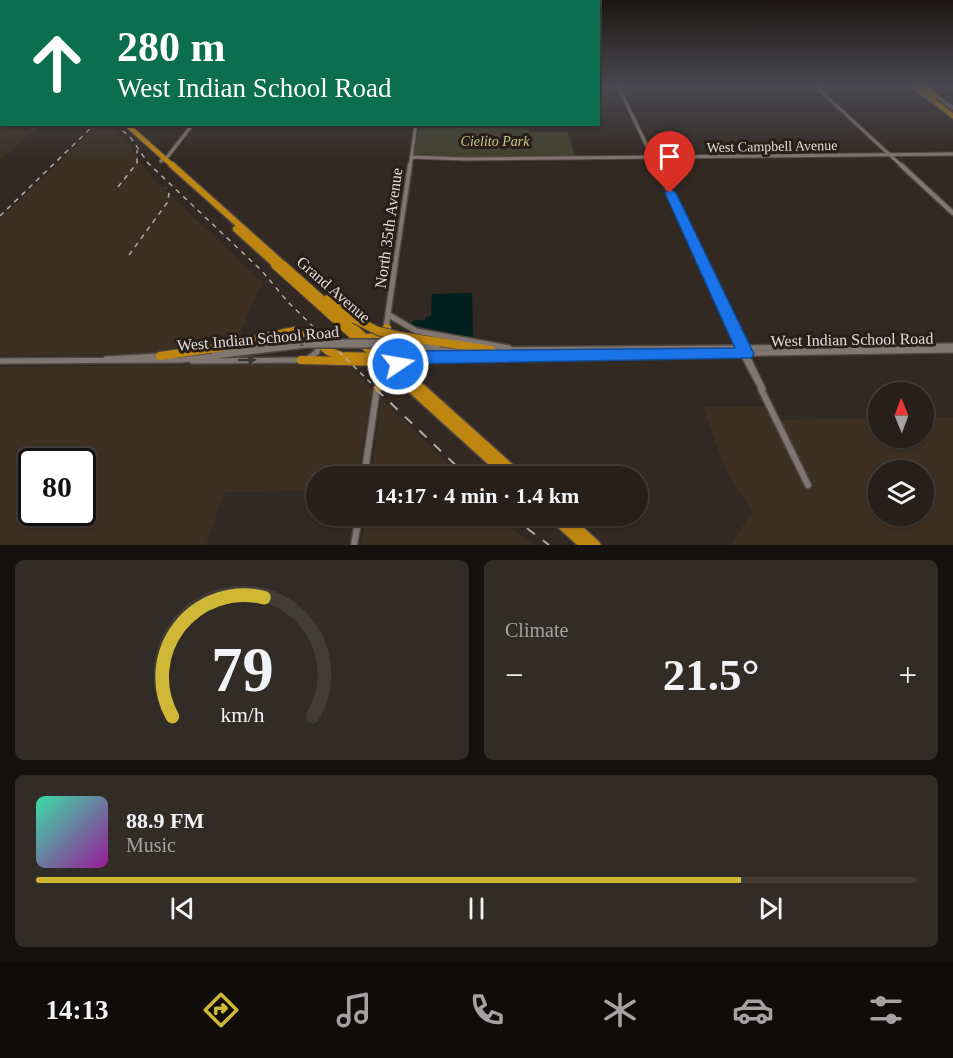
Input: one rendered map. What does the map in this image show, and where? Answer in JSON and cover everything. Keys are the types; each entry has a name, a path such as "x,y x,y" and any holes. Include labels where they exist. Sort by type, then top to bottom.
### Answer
{"highway":[{"name":"Grand Avenue","path":"123,126 336,316 388,358 478,443 499,466"},
{"name":"Grand Avenue","path":"128,126 163,160"},
{"name":"Grand Avenue","path":"293,276 306,285 336,316"},
{"path":"306,285 354,319 399,341 491,350"},
{"path":"350,356 360,350 362,338 377,338 387,328"},
{"path":"160,356 216,348 290,331 305,333 331,353 388,358"},
{"path":"301,360 521,354"},
{"name":"Grand Avenue","path":"388,358 404,381 506,466"},
{"path":"378,388 391,377 404,381"},
{"path":"563,526 584,545"},
{"path":"575,526 596,545"}],"main road":[{"path":"631,111 745,351 745,358 808,485"},
{"path":"843,111 953,213"},
{"path":"163,160 191,126"},
{"name":"North 35th Avenue","path":"366,466 378,388 388,358 387,328 416,126"},
{"name":"West Campbell Avenue","path":"411,158 953,154"},
{"path":"389,315 396,316 407,327 416,331 521,354"},
{"name":"West Indian School Road","path":"106,360 112,357 160,356 303,344 399,341 521,354 953,346"},
{"path":"181,360 309,359 316,354 319,348 318,342"},
{"name":"West Indian School Road","path":"0,361 181,360 303,344"},
{"name":"West Indian School Road","path":"491,350 521,354"},
{"name":"West Indian School Road","path":"745,351 953,351"},
{"path":"354,545 357,526"}],"shaded area":[{"path":"0,126 40,126 0,160"},
{"path":"97,126 111,126 127,141 150,176 262,282 237,341 164,353 0,356 0,219"},
{"path":"346,363 372,389 360,462 362,462 361,466 306,466 306,491 224,492 206,545 0,545 0,367"},
{"path":"381,401 384,401 450,466 372,466"},
{"path":"767,406 774,420 868,418 868,448 934,448 934,417 953,417 953,545 731,545 752,511 728,476 703,407"},
{"path":"365,526 511,526 535,545 362,545"}],"green space":[{"name":"Cielito Park","path":"419,126 528,126 530,132 568,132 575,157 465,158 414,155"}],"water":[{"path":"472,293 473,338 412,325 413,321 425,320 426,317 431,316 432,294"}],"railway":[{"path":"0,216 93,126"},
{"path":"117,126 131,138 148,163 262,271 288,302 378,390"},
{"path":"118,187 137,163 137,150"},
{"path":"129,255 167,203 169,194 166,188"},
{"path":"376,389 456,466"},
{"path":"524,526 549,545"}],"route":[{"path":"398,364 404,357 441,359 746,354 670,193"}]}
